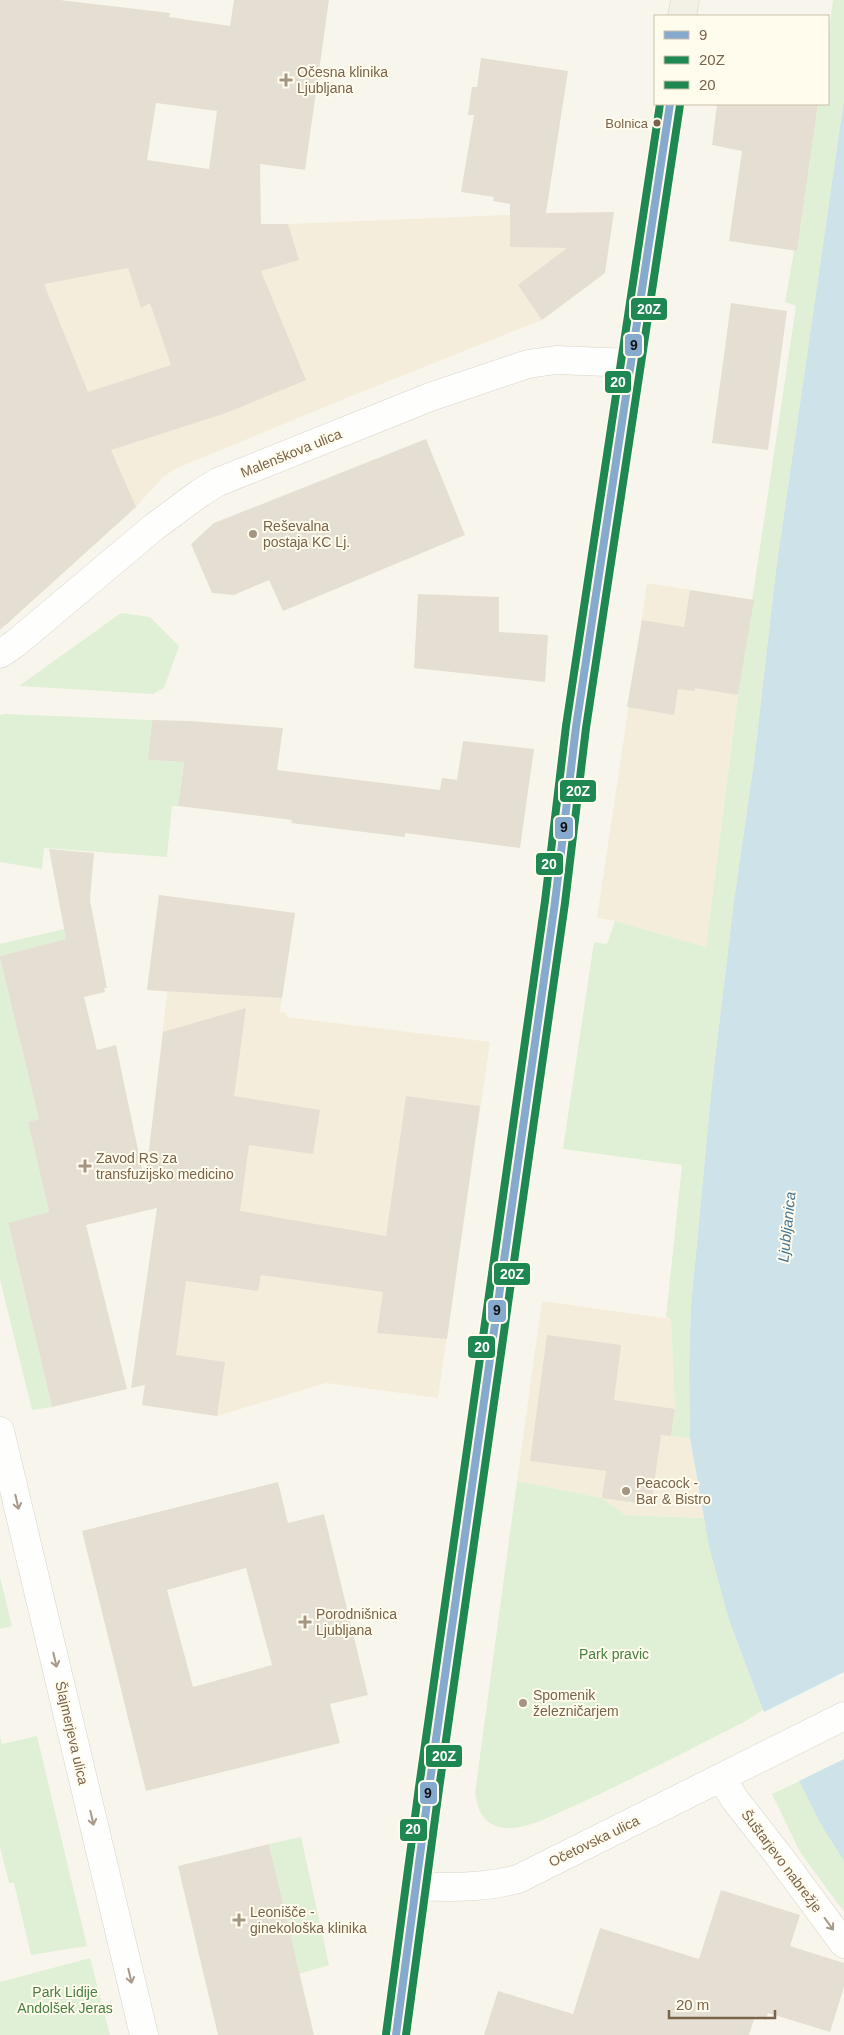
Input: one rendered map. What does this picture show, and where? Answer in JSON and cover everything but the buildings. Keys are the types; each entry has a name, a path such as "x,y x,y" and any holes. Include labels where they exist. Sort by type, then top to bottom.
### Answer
{"main road":[{"path":"682,15 685,0"},
{"path":"396,2035 554,902 576,727 670,105"}],"street":[{"name":"Malenškova ulica","path":"0,654 16,643 167,517 218,482 430,397 528,364 556,360 632,363"},
{"name":"Šlajmerjeva ulica","path":"0,1432 144,2035"},
{"name":"Očetovska ulica","path":"417,1886 452,1888 518,1879 844,1716"},
{"name":"Šuštarjevo nabrežje","path":"721,1778 736,1801 780,1856 844,1944"}],"shaded area":[{"path":"552,213 605,273 542,320 175,469 163,477 136,507 7,624 0,626 0,228 288,224"},
{"path":"647,583 754,600 738,695 706,947 615,921 597,918"},
{"path":"159,895 295,913 280,1012 286,1013 287,1017 490,1042 438,1398 326,1383 217,1416 142,1405 148,1365 135,1363 163,1165 148,1163 167,992 147,990"},
{"path":"542,1301 671,1319 675,1409 671,1435 690,1438 704,1518 625,1515 602,1498 517,1481"}],"green space":[{"path":"833,0 844,0 844,99 776,570 754,762 734,901 712,1084 691,1306 689,1366 690,1438 671,1436 675,1409 671,1319 666,1317 682,1165 563,1149 594,942 607,944 615,921 706,947 738,695 796,306 785,302 794,251 797,251 818,105 829,105 829,30"},
{"path":"121,613 150,617 179,646 164,688 153,694 19,686"},
{"path":"0,715 152,720 149,760 184,762 178,806 172,806 167,857 44,848 42,869 0,862"},
{"path":"64,929 67,939 0,956 0,944"},
{"path":"0,959 39,1119 28,1122 49,1212 8,1224 52,1407 32,1410 0,1280"},
{"name":"Park pravic","path":"517,1481 602,1498 625,1515 704,1518 729,1620 763,1710 744,1722 661,1764 550,1817 522,1827 504,1828 491,1824 486,1820 480,1811 475,1793"},
{"path":"0,1577 12,1626 0,1629"},
{"path":"0,1736 2,1744 37,1736 87,1946 31,1955 14,1883 9,1883 0,1847"},
{"path":"800,1781 823,1828 844,1861 844,1912 800,1852 772,1794"},
{"path":"301,1837 329,1965 299,1974 269,1844"},
{"name":"Park Lidije Andolšek Jeras","path":"90,1958 110,2035 0,2035 0,1982"}],"water":[{"name":"Ljubljanica","path":"844,99 844,1861 823,1828 763,1710 729,1620 709,1546 690,1438 689,1366 691,1306 712,1084 734,901 754,762 776,570"}],"pier":[{"path":"844,1672 844,1759 797,1782 762,1713"}],"transit line":[{"name":"20","path":"386,2034 419,1787 545,901 566,726 660,105"},
{"name":"9","path":"396,2035 429,1788 555,902 576,727 670,105"},
{"name":"20Z","path":"406,2035 439,1789 565,903 586,728 680,105"}],"place":[{"name":"Očesna klinika Ljubljana","path":"286,80"},
{"name":"Bolnica","path":"657,123"},
{"name":"Reševalna postaja KC Lj.","path":"253,534"},
{"name":"Zavod RS za transfuzijsko medicino","path":"85,1166"},
{"name":"Peacock - Bar & Bistro","path":"626,1491"},
{"name":"Porodnišnica Ljubljana","path":"305,1622"},
{"name":"Spomenik železničarjem","path":"523,1703"},
{"name":"Leonišče - ginekološka klinika","path":"239,1920"}]}
